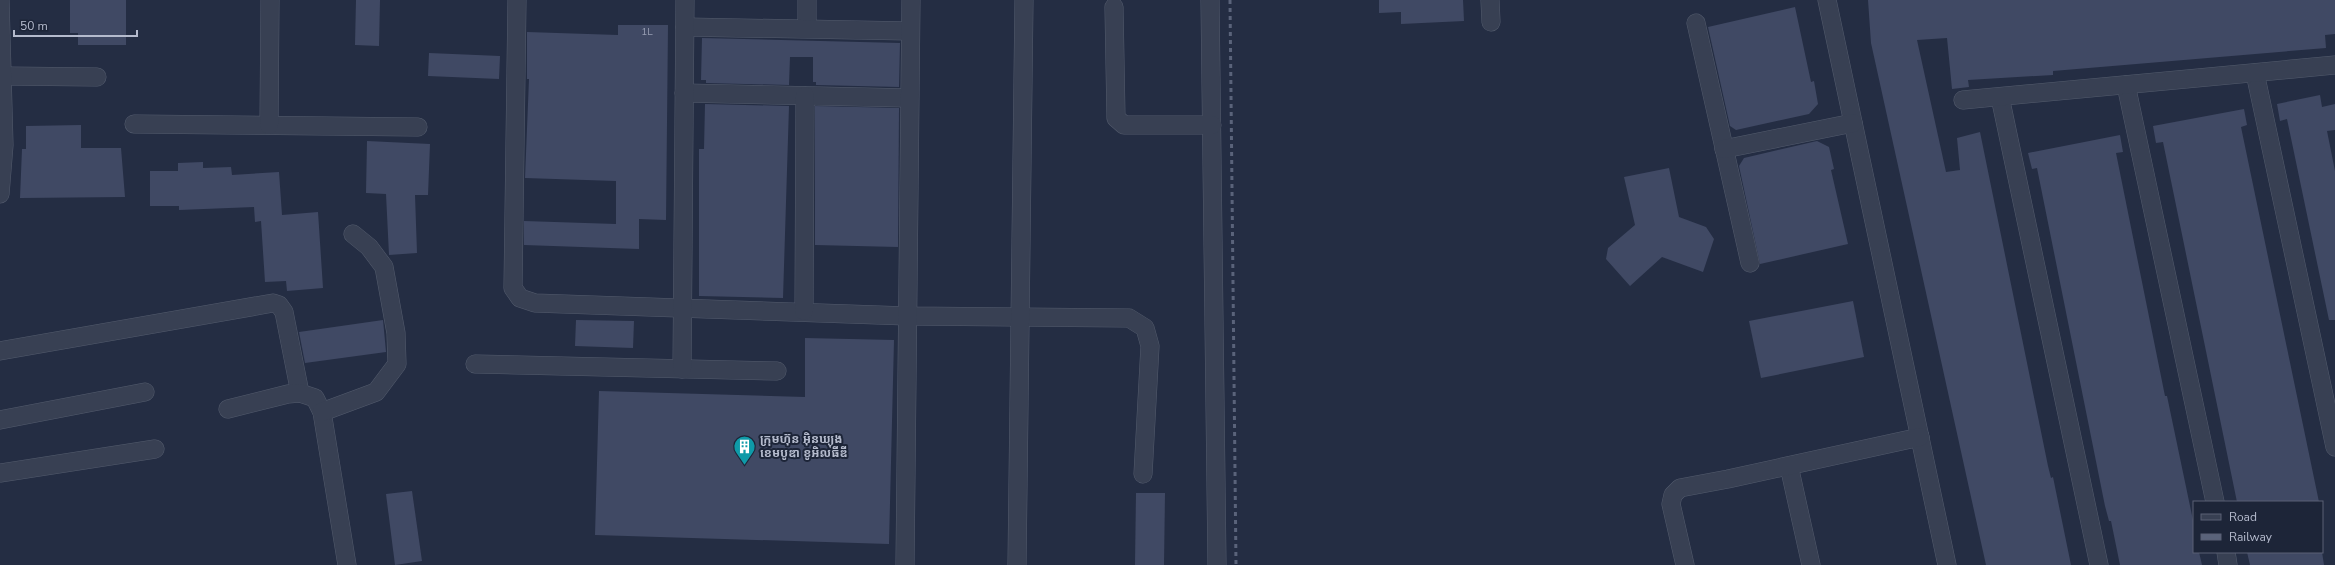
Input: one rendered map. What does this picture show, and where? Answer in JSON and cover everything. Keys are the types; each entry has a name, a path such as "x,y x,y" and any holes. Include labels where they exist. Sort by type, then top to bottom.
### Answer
{"street":[{"path":"0,0 4,76 0,194"},
{"path":"269,125 270,0"},
{"path":"517,0 513,288 520,298 535,303 804,311 907,316 1129,318 1145,328 1150,346 1143,474"},
{"path":"682,369 685,0"},
{"path":"807,0 807,28"},
{"path":"905,562 911,0"},
{"path":"1017,565 1024,0"},
{"path":"1210,0 1216,565"},
{"path":"1490,0 1491,22"},
{"path":"1827,0 1947,565"},
{"path":"1114,7 1116,118 1124,126 1212,125"},
{"path":"1696,23 1750,263"},
{"path":"685,27 910,30"},
{"path":"1963,100 2335,65"},
{"path":"2255,73 2335,447"},
{"path":"4,76 97,77"},
{"path":"2126,85 2215,501"},
{"path":"684,94 909,98"},
{"path":"804,311 805,96"},
{"path":"2000,97 2100,565"},
{"path":"1724,149 1853,123"},
{"path":"134,124 418,127"},
{"path":"322,412 376,392 398,364 396,333 384,267 370,246 352,234"},
{"path":"0,351 273,303 279,305 284,312 300,393"},
{"path":"474,364 776,372"},
{"path":"0,420 145,392"},
{"path":"228,409 300,393 315,398 322,412 347,565"},
{"path":"1685,565 1671,504 1673,495 1680,488 1920,437"},
{"path":"0,473 155,449"},
{"path":"1789,466 1811,565"},
{"path":"2226,553 2228,565"}],"building":[{"path":"70,0 126,0 126,45 78,45 78,33 70,33"},
{"path":"356,0 380,0 379,46 355,45"},
{"path":"1379,0 1463,0 1464,21 1401,24 1401,12 1379,13"},
{"path":"1868,0 2335,0 2335,34 2325,35 2326,48 2053,71 2053,75 1968,80 1969,87 1952,89 1947,38 1917,40 1946,172 1960,170 1957,138 1980,132 2048,466 2051,478 2053,477 2071,565 1986,565 1871,43"},
{"path":"1795,7 1811,82 1814,81 1818,104 1809,114 1736,130 1730,126 1708,27"},
{"path":"618,25 668,25 666,220 639,219 639,249 524,245 524,221 616,224 616,181 525,178 529,79 527,79 527,32 618,35"},
{"path":"702,38 900,43 899,87 816,85 816,82 813,82 813,57 790,57 789,85 706,83 706,80 701,80"},
{"path":"429,53 500,56 499,79 428,76"},
{"path":"2320,95 2322,107 2335,104 2335,130 2327,131 2335,171 2335,320 2329,320 2287,119 2280,121 2277,104"},
{"path":"705,104 789,106 783,298 699,296 699,149 704,149"},
{"path":"815,106 899,108 898,247 815,245"},
{"path":"2244,109 2247,125 2241,127 2319,501 2237,501 2163,142 2156,143 2153,126"},
{"path":"81,125 81,148 121,148 125,197 20,198 22,149 26,149 26,126"},
{"path":"2120,135 2123,152 2116,153 2165,396 2167,396 2193,520 2193,553 2199,553 2202,565 2120,565 2111,521 2109,521 2105,506 2037,168 2032,169 2028,153"},
{"path":"367,141 430,144 428,195 415,195 417,253 389,255 386,194 366,193"},
{"path":"1817,141 1829,147 1834,169 1831,170 1848,244 1760,264 1739,166 1744,158"},
{"path":"203,162 203,168 231,167 232,175 279,172 282,215 318,212 323,288 287,291 286,281 265,282 261,221 255,222 254,207 179,210 179,206 150,206 150,171 178,171 178,163"},
{"path":"1669,168 1679,217 1706,227 1714,239 1703,272 1662,257 1630,286 1606,259 1608,248 1635,225 1624,177"},
{"path":"1853,301 1864,357 1761,378 1749,321"},
{"path":"383,320 386,352 305,363 299,332"},
{"path":"576,320 634,321 633,348 575,346"},
{"name":"ក្រុមហ៊ុន អ៊ិនឃ្យុង ខេមបូឌា ខូអិលធីឌី","path":"805,338 894,340 889,544 595,535 599,391 805,397"},
{"path":"412,491 422,561 395,565 386,494"},
{"path":"1136,493 1165,493 1164,565 1135,565"},
{"path":"2247,553 2322,553 2324,565 2250,565"}],"railway":[{"path":"1230,0 1236,565"}],"place":[{"name":"ក្រុមហ៊ុន អ៊ិនឃ្យុង ខេមបូឌា ខូអិលធីឌី","path":"744,466"}]}
